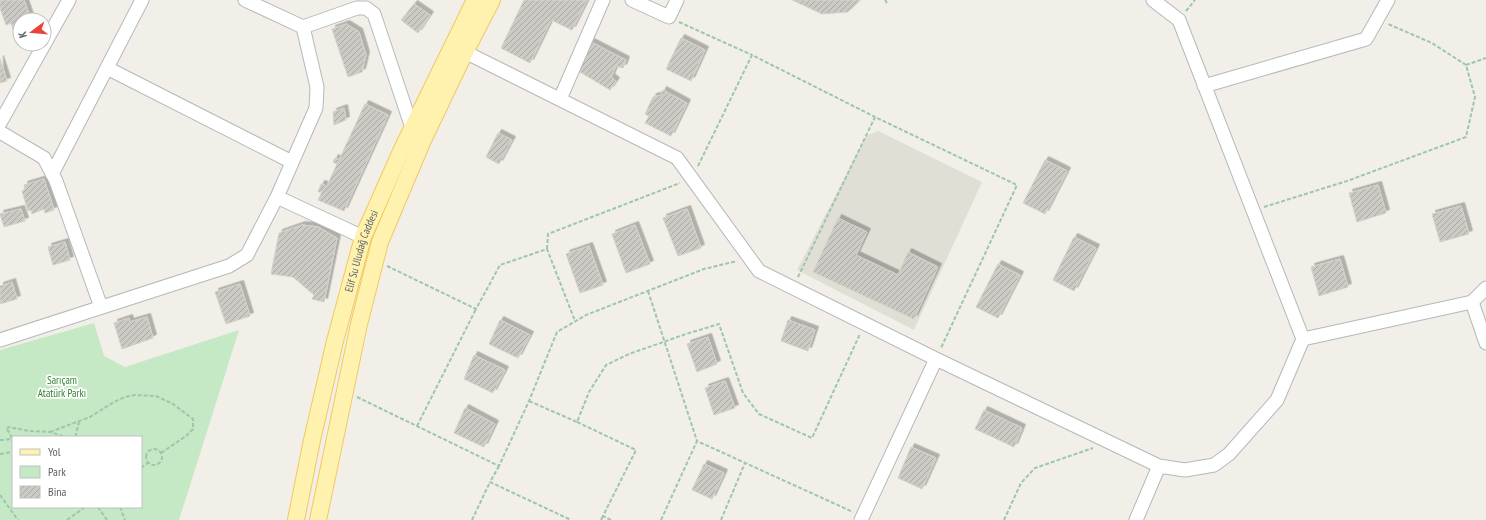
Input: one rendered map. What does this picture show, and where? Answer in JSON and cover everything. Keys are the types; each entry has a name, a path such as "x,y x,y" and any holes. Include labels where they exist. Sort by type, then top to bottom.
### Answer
{"main road":[{"name":"Elif Su Uludağ Caddesi","path":"296,520 312,440 335,341 363,237 412,128 475,0"},
{"name":"Elif Su Uludağ Caddesi","path":"318,520 359,324 380,242 423,140 465,52 492,0"}],"street":[{"path":"0,123 69,0"},
{"path":"52,174 142,0"},
{"path":"245,0 303,27 357,8 366,8 374,14 412,128"},
{"path":"560,99 603,0"},
{"path":"632,0 669,17 677,0"},
{"path":"465,52 678,158 759,271 936,359 1159,466 1185,470 1214,465 1229,454 1277,400 1303,339 1179,20 1153,0"},
{"path":"1204,86 1366,39 1388,0"},
{"path":"0,340 229,266 247,255 277,197 316,108 317,87 303,27"},
{"path":"107,68 292,162"},
{"path":"0,132 44,158 56,181 101,307"},
{"path":"277,197 363,237"},
{"path":"1303,339 1472,302 1486,288"},
{"path":"1472,302 1486,343"},
{"path":"862,518 936,359"},
{"path":"1136,520 1159,466"}],"path":[{"path":"669,17 752,55 875,117 1017,185 936,359"},
{"path":"1253,210 1347,181 1466,137 1475,97 1466,66 1432,43 1377,19"},
{"path":"575,321 547,249 548,234 692,178 752,55"},
{"path":"1466,66 1486,58"},
{"path":"793,288 875,117"},
{"path":"417,426 476,309 500,266 547,249"},
{"path":"472,520 529,401 557,332 586,315 704,269 750,258"},
{"path":"375,261 476,309"},
{"path":"648,291 697,441 661,520"},
{"path":"577,422 590,392 606,365 629,354 719,324 743,393 759,414 812,438 865,324"},
{"path":"345,391 499,466"},
{"path":"50,432 90,417 125,397 135,395 156,396 172,404 193,419 193,429 186,436 161,453"},
{"path":"529,401 636,450 601,520"},
{"path":"76,436 79,422"},
{"path":"0,440 12,438 6,429 9,427 29,431 50,432 63,436"},
{"path":"697,441 862,518"},
{"path":"1004,520 1021,483 1035,468 1111,442"},
{"path":"149,462 147,457 150,451 155,449 161,453"},
{"path":"0,454 12,452"},
{"path":"149,462 158,464 162,458 161,453"},
{"path":"142,467 149,462"},
{"path":"721,520 745,464"},
{"path":"490,482 571,520"},
{"path":"0,495 18,520"},
{"path":"67,520 84,508"},
{"path":"99,508 107,520"},
{"path":"120,508 125,520"},
{"path":"603,516 611,520"}],"shaded area":[{"path":"878,131 982,182 914,330 797,270 866,136"}],"green space":[{"name":"Sarıçam Atatürk Parkı","path":"94,323 104,356 125,367 239,330 179,520 0,520 0,350"}],"building":[{"path":"0,0 24,0 28,12 12,12 12,26 11,23 6,25 0,8"},
{"path":"524,0 587,0 572,30 551,20 530,63 501,48"},
{"path":"792,0 860,0 848,12 822,14"},
{"path":"414,4 430,15 418,33 401,20"},
{"path":"346,24 359,32 366,55 362,72 348,77 332,29"},
{"path":"681,38 705,50 691,81 666,69"},
{"path":"589,41 626,60 623,68 616,66 611,77 616,81 610,90 575,69"},
{"path":"0,59 7,81 0,83"},
{"path":"663,90 687,103 671,136 645,123 649,116 645,114 653,97 661,95"},
{"path":"365,104 388,115 344,211 318,200 322,192 318,192 321,184 327,186 337,164 333,162 335,158 339,160"},
{"path":"344,108 346,120 334,125 333,112"},
{"path":"498,133 512,140 499,164 486,157"},
{"path":"1045,160 1067,171 1045,214 1023,203"},
{"path":"44,179 54,210 45,213 44,209 32,214 31,210 28,211 22,191 25,189 24,185"},
{"path":"1378,185 1386,213 1357,222 1349,193"},
{"path":"1461,206 1469,234 1440,242 1432,214"},
{"path":"21,209 25,221 4,227 0,214"},
{"path":"687,209 701,248 678,256 663,218"},
{"path":"838,218 867,232 856,255 898,275 908,252 938,267 914,319 813,272"},
{"path":"302,225 318,227 337,238 324,302 312,299 314,295 293,277 271,274 279,233"},
{"path":"635,225 650,264 626,273 612,234"},
{"path":"1074,237 1096,248 1074,291 1053,280"},
{"path":"65,242 70,260 53,265 48,247"},
{"path":"589,246 603,285 580,293 566,254"},
{"path":"1340,259 1348,287 1319,296 1311,267"},
{"path":"998,264 1020,275 998,318 976,307"},
{"path":"12,282 17,299 0,304 0,286"},
{"path":"240,284 250,316 226,324 215,292"},
{"path":"147,317 153,338 122,349 114,323 129,318 130,322"},
{"path":"500,320 530,335 518,358 489,344"},
{"path":"788,320 815,330 808,351 781,341"},
{"path":"708,337 717,364 697,372 687,344"},
{"path":"474,355 505,370 493,393 464,379"},
{"path":"725,381 735,408 714,415 705,388"},
{"path":"465,408 495,424 484,447 454,433"},
{"path":"984,410 1022,428 1014,447 975,429"},
{"path":"911,447 936,458 922,489 898,478"},
{"path":"704,464 724,473 712,499 692,490"}]}
